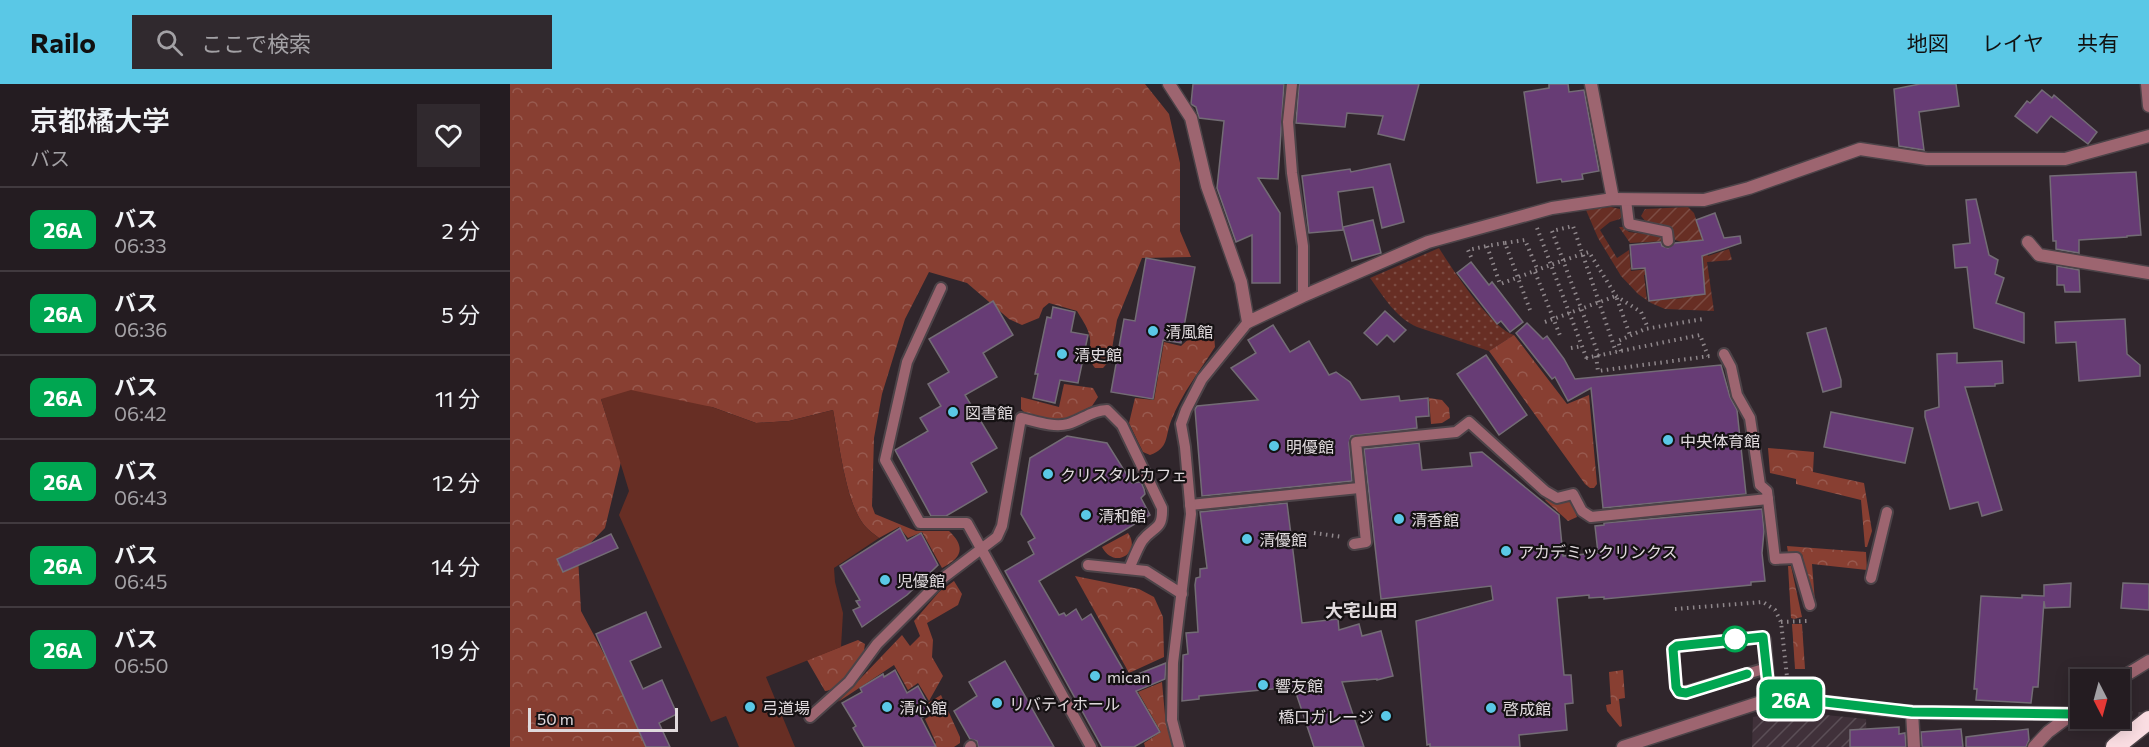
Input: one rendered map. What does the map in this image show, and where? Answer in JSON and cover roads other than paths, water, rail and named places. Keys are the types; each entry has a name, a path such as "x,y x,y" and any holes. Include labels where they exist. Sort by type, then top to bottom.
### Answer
{"highway":[{"path":"2115,747 2149,720"}],"street":[{"path":"1169,84 1191,118 1207,186 1241,282 1248,322 1428,242 1552,207 1613,199 1704,200 1749,188 1860,149 1927,159 2065,159 2149,136"},
{"path":"1591,84 1613,199"},
{"path":"2147,84 2149,106"},
{"path":"2028,242 2039,255 2149,273"},
{"path":"2130,673 2149,662"},
{"path":"1623,747 1770,701 1799,699 1912,712 2070,712"},
{"path":"1912,712 1914,747"},
{"path":"2034,747 2048,732 2070,717"}],"lane":[{"path":"1292,84 1288,122 1292,173 1303,246 1304,296"},
{"path":"1626,200 1629,224"},
{"path":"1616,224 1629,224 1667,232 1668,241"},
{"path":"941,288 907,362 885,460 920,523 967,523 1091,747"},
{"path":"1179,747 1172,720 1173,663 1191,514 1181,424 1202,380 1248,322"},
{"path":"1725,354 1731,367 1737,395 1750,418 1760,485 1767,491 1775,559 1796,558 1810,605"},
{"path":"810,717 849,682 877,644 943,579 997,537 1002,526 1021,418 1060,426 1070,424 1096,410 1107,410 1122,425 1162,508 1159,527 1143,540 1129,569"},
{"path":"1354,544 1366,542 1356,442 1456,432 1469,422 1545,491 1557,498 1573,494 1582,511 1591,517 1768,500"},
{"path":"1190,506 1359,488"},
{"path":"1871,578 1887,512"},
{"path":"1088,565 1146,571 1182,594"},
{"path":"1767,668 1682,693 1676,687 1673,649 1677,646 1762,637 1765,640 1770,701"}],"tunnel":[{"path":"2130,717 2149,719"}],"place":[{"name":"清風館","path":"1153,331"},
{"name":"清史館","path":"1062,354"},
{"name":"図書館","path":"953,412"},
{"name":"中央体育館","path":"1668,440"},
{"name":"明優館","path":"1274,446"},
{"name":"クリスタルカフェ","path":"1048,474"},
{"name":"清和館","path":"1086,515"},
{"name":"清香館","path":"1399,519"},
{"name":"清優館","path":"1247,539"},
{"name":"アカデミックリンクス","path":"1506,551"},
{"name":"児優館","path":"885,580"},
{"name":"mican","path":"1095,676"},
{"name":"響友館","path":"1263,685"},
{"name":"リバティホール","path":"997,703"},
{"name":"弓道場","path":"750,707"},
{"name":"清心館","path":"887,707"},
{"name":"啓成館","path":"1491,708"},
{"name":"橋口ガレージ","path":"1386,716"}],"district":[{"name":"大宅山田","path":"1361,610"}]}
